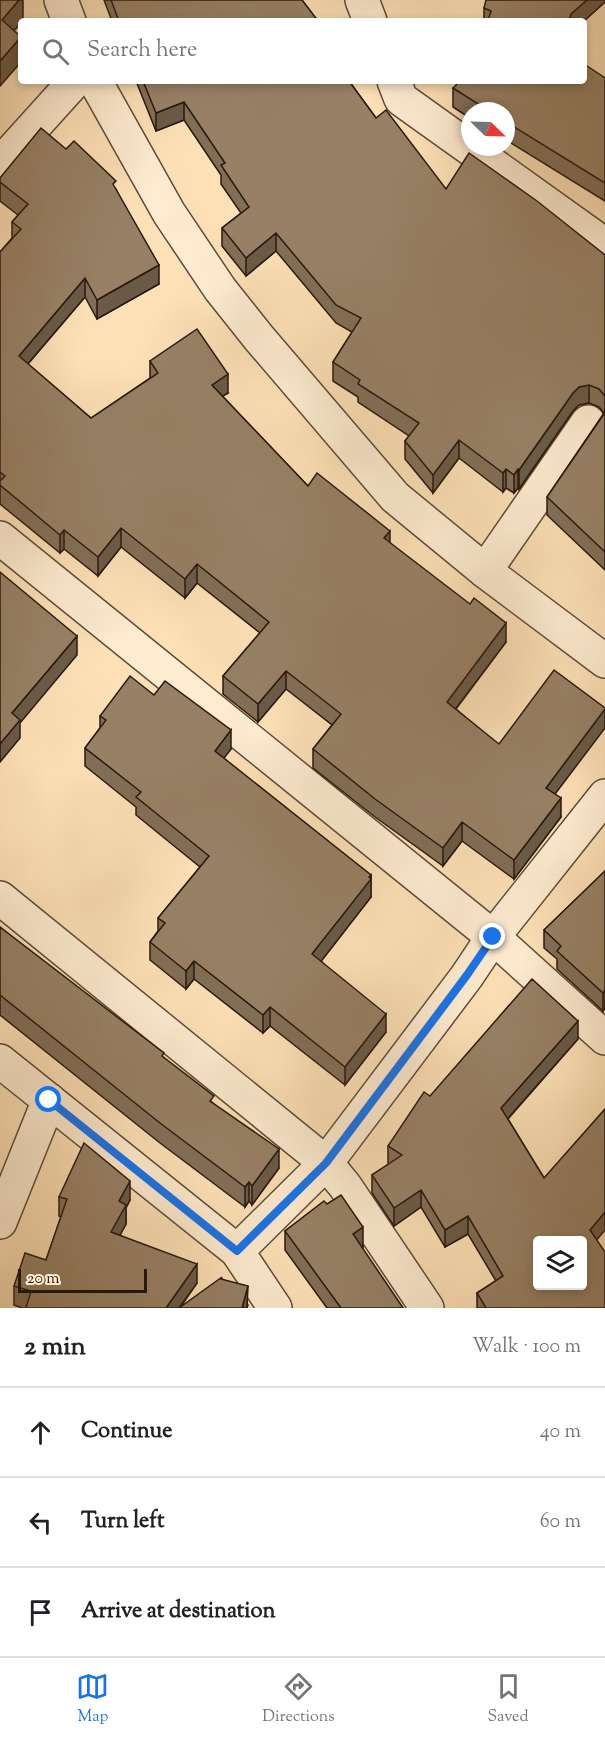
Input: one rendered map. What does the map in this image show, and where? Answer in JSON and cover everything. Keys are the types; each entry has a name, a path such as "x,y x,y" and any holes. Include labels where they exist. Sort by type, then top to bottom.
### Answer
{"street":[{"path":"61,0 68,18"},
{"path":"362,0 369,18"},
{"path":"0,164 72,84"},
{"path":"97,84 169,213 220,289 395,497 485,571 605,661"},
{"path":"395,84 401,99 605,245"},
{"path":"485,571 588,422"},
{"path":"0,538 493,937 605,1038"},
{"path":"237,1251 326,1163 493,937 605,796"},
{"path":"0,898 326,1163 345,1186 427,1308"},
{"path":"0,1061 237,1251 275,1308"},
{"path":"0,1222 49,1100"}],"building":[{"path":"0,0 19,0 2,20 18,34 18,40 0,61"},
{"path":"111,0 302,0 316,18 118,18"},
{"path":"486,0 587,0 571,14 570,18 489,18 491,11 484,8"},
{"path":"587,66 605,78 605,183 515,128 515,102 475,102 453,88 457,84 587,84"},
{"path":"144,84 351,84 376,118 386,110 446,189 467,156 473,156 537,201 605,255 605,396 599,389 589,385 579,387 514,475 506,469 503,473 459,440 433,475 405,441 419,423 358,384 360,380 333,362 361,318 336,305 276,233 246,258 222,228 249,207 221,165 225,163 184,102 156,113"},
{"path":"41,128 66,149 74,141 116,181 113,184 159,265 97,300 85,278 19,356 91,418 158,373 150,361 197,329 228,374 212,385 308,486 317,473 390,531 384,538 470,604 474,598 506,623 447,702 499,744 554,670 605,708 546,788 561,798 514,860 462,822 443,848 375,799 313,749 341,714 286,671 258,704 223,676 269,622 197,564 185,579 121,528 98,557 64,530 60,535 0,485 0,481 5,476 0,472 0,252 21,229 12,222 28,204 0,182 0,178"},
{"path":"605,410 605,552 547,497"},
{"path":"0,572 77,636 12,713 20,720 0,744"},
{"path":"130,676 154,695 165,681 231,730 215,751 371,875 369,877 371,879 312,954 386,1014 345,1067 270,1007 263,1015 194,961 186,971 150,942 165,923 158,918 209,856 136,797 141,792 85,748 106,720 100,716"},
{"path":"605,871 605,990 603,993 557,951 561,946 544,930"},
{"path":"0,927 164,1053 162,1056 214,1096 210,1101 279,1149 252,1186 249,1182 245,1187 160,1123 0,995"},
{"path":"532,979 578,1021 501,1108 544,1178 605,1109 605,1212 590,1230 605,1252 605,1308 486,1308 477,1293 503,1276 468,1216 445,1230 421,1190 394,1208 372,1175 402,1155 388,1146 424,1092 430,1096"},
{"path":"84,1143 130,1181 119,1201 126,1205 111,1232 197,1264 166,1308 26,1308 31,1291 14,1286 25,1253 46,1260 67,1199 59,1197"},
{"path":"341,1195 363,1227 353,1234 403,1308 341,1308 285,1231 324,1201 327,1204"},
{"path":"222,1277 221,1279 248,1286 242,1308 179,1308"}],"route":[{"path":"49,1100 237,1251 326,1163 493,937"}]}
